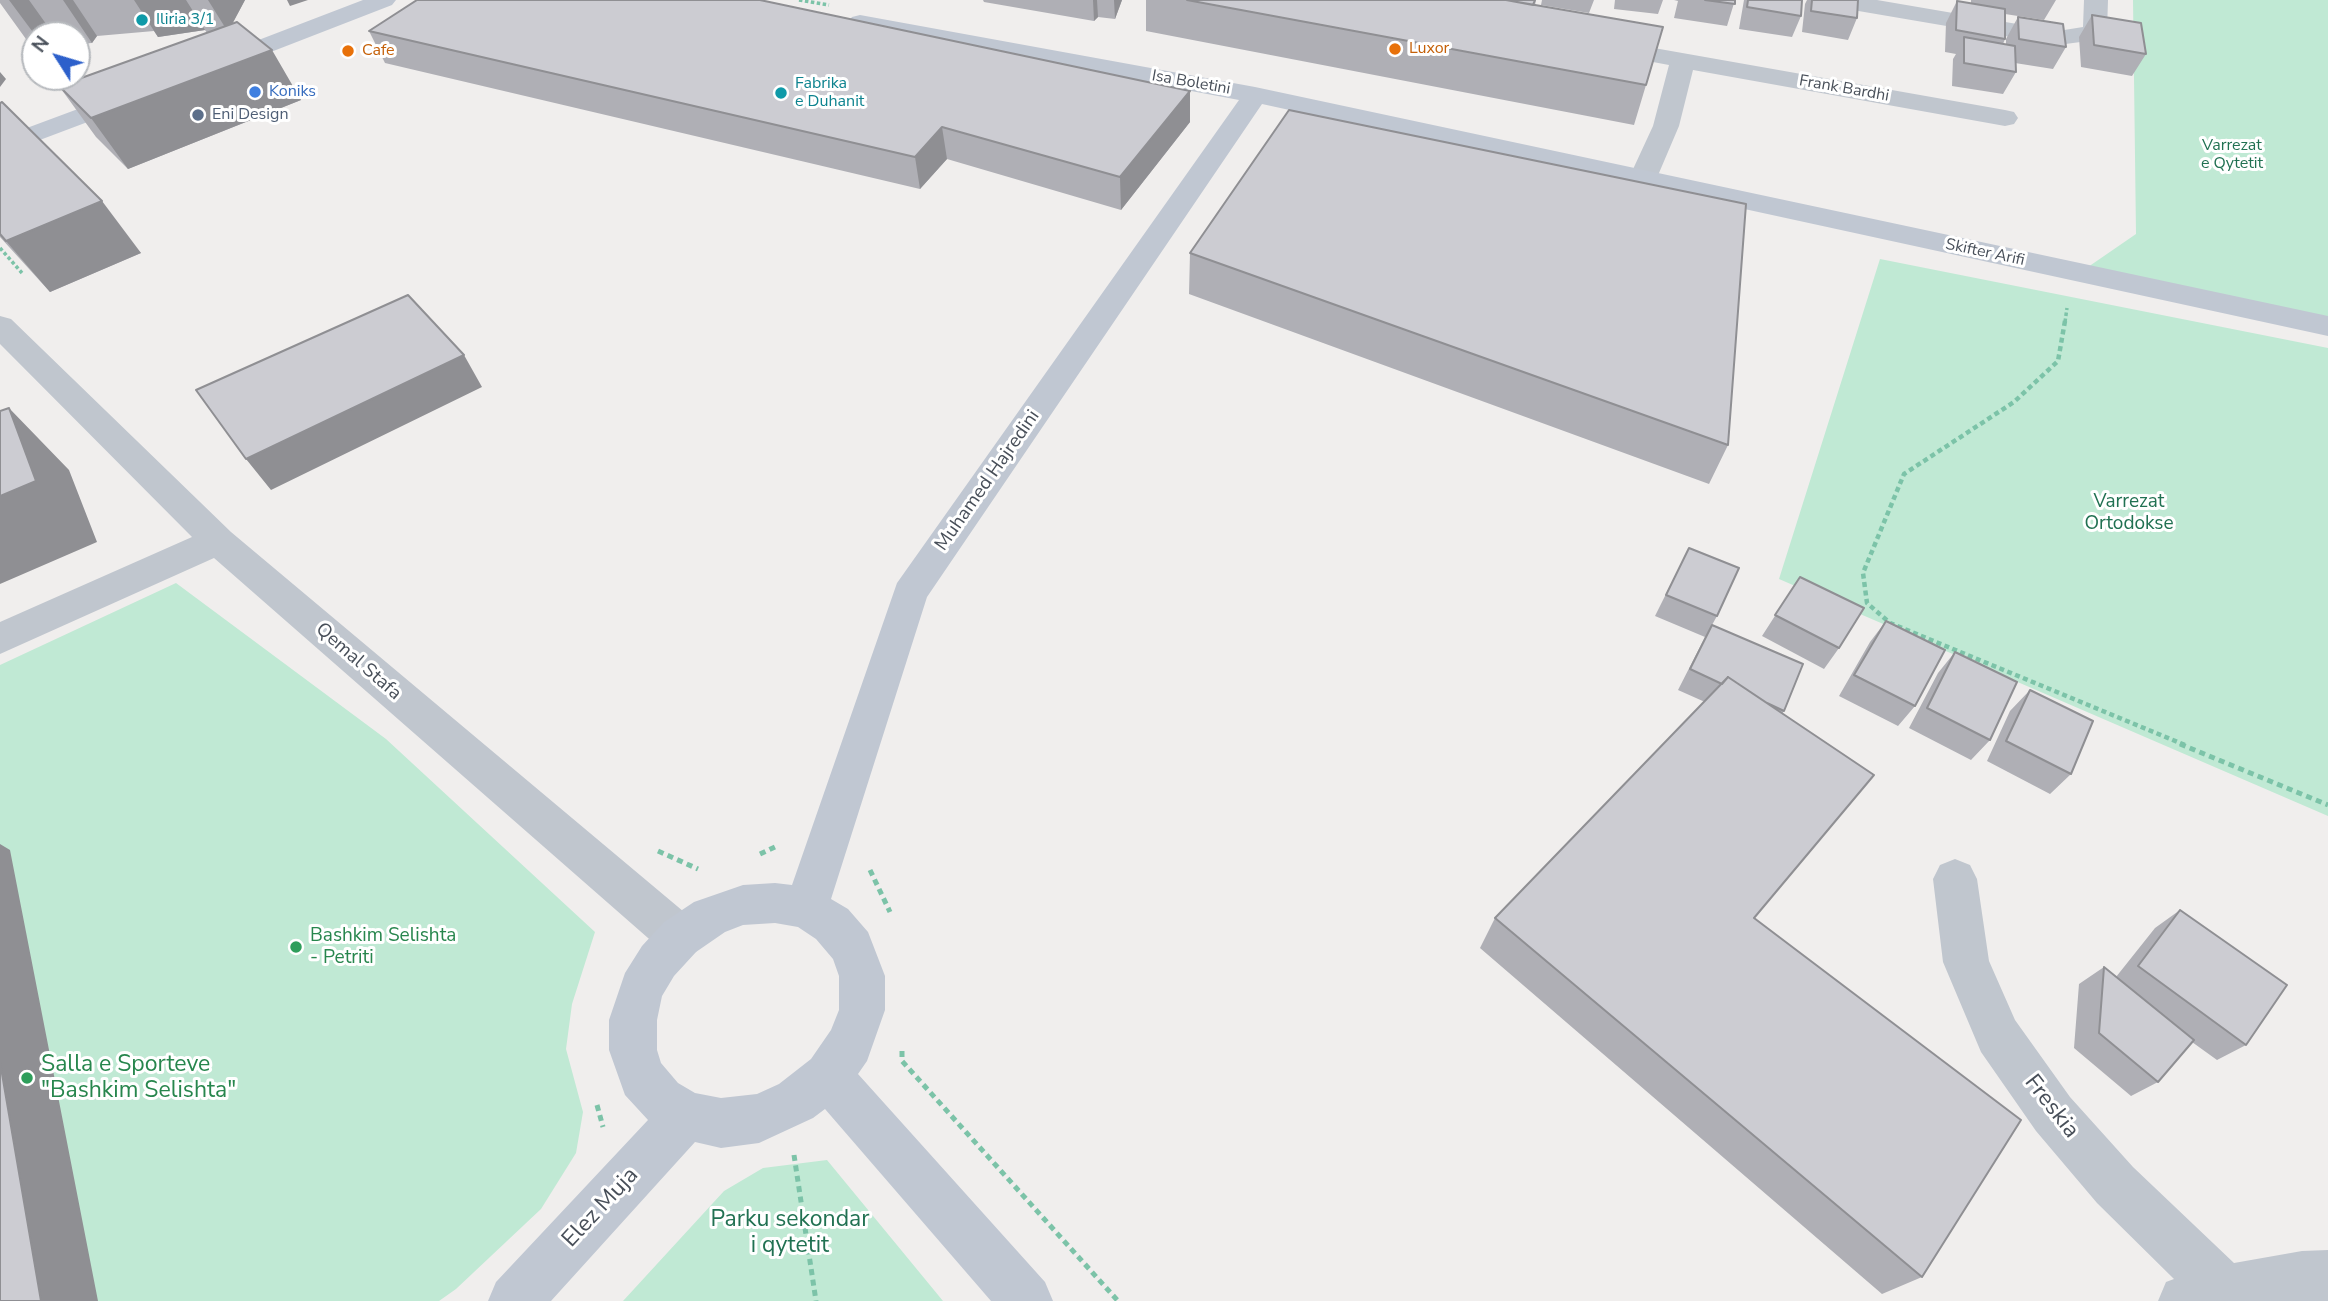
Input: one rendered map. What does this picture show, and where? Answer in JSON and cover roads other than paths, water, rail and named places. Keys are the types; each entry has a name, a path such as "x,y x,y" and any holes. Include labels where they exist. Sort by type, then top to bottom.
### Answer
{"street":[{"path":"191,75 384,0"},
{"path":"1835,0 2058,37 2079,36 2095,31 2096,0"},
{"name":"Isa Boletini","path":"835,18 1255,95 1642,180"},
{"name":"Frank Bardhi","path":"1574,40 2005,118"},
{"path":"1642,180 1666,127 1684,60"},
{"path":"0,147 152,89"},
{"name":"Muhamed Hajredini","path":"806,908 910,593 1255,95"},
{"name":"Skifter Arifi","path":"1642,180 2328,326"},
{"name":"Qemal Stafa","path":"0,326 218,541 680,937"},
{"path":"0,639 218,541"},
{"name":"Freskia","path":"1955,879 1966,961 1998,1036 2053,1114 2205,1296 2302,1277 2328,1276"},
{"path":"775,903 806,908 832,923 852,947 862,976 862,1010 850,1044 828,1076 796,1101 759,1118 721,1123 686,1116 661,1100 642,1078 633,1050 633,1020 641,989 658,961 680,937 710,917 743,905 775,903"},
{"path":"828,1076 1027,1301"},
{"name":"Elez Muja","path":"515,1301 686,1116"}],"place":[{"name":"Iliria 3/1","path":"142,20"},
{"name":"Luxor","path":"1395,49"},
{"name":"Cafe","path":"348,51"},
{"name":"Koniks","path":"255,92"},
{"name":"Fabrika e Duhanit","path":"781,93"},
{"name":"Eni Design","path":"198,115"},
{"name":"Bashkim Selishta - Petriti","path":"296,947"},
{"name":"Salla e Sporteve \"Bashkim Selishta\"","path":"27,1078"}],"park label":[{"name":"Varrezat e Qytetit","path":"2232,155"},
{"name":"Varrezat Ortodokse","path":"2129,513"},
{"name":"Parku sekondar i qytetit","path":"790,1233"}]}
